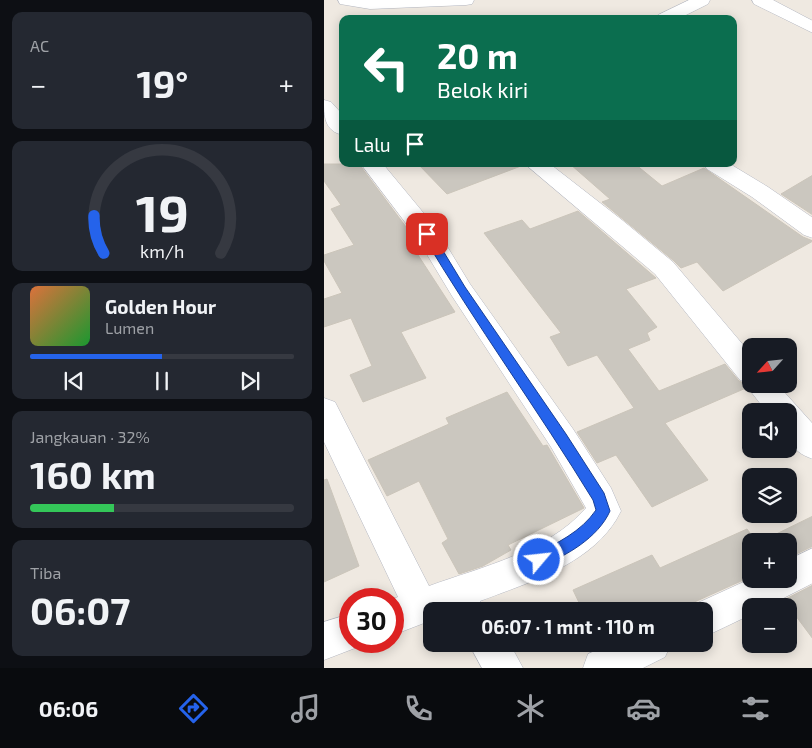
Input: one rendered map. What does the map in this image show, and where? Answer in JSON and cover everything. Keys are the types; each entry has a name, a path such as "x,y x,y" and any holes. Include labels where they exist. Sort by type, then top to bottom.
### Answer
{"street":[{"path":"346,0 370,4 466,0"},
{"path":"760,0 812,28"},
{"path":"670,15 692,1"},
{"path":"332,110 339,122"},
{"path":"374,167 427,234 461,290 566,445 599,498 604,511 594,524 574,541 459,602"},
{"path":"540,167 614,225 664,268 742,362"},
{"path":"720,167 807,219"},
{"path":"768,393 776,403"},
{"path":"324,410 407,612 423,609"},
{"path":"797,428 812,446"},
{"path":"797,572 812,564"},
{"path":"713,615 767,588"},
{"path":"324,642 339,636"},
{"path":"493,652 504,668"},
{"path":"602,668 635,652"}],"building":[{"path":"324,164 339,164 339,167 361,167 415,239 424,253 418,255 455,312 401,332 426,378 363,402 350,375 372,366 351,318 324,327 324,299 342,293 324,261 324,255 354,245 331,209 341,205 324,181"},
{"path":"421,167 518,167 447,194"},
{"path":"573,167 639,167 662,186 704,168 803,237 813,241 723,291 697,262 681,268 602,202 610,199"},
{"path":"813,175 813,215 781,194"},
{"path":"578,211 656,278 626,289 657,327 647,333 650,340 628,349 659,391 725,364 742,382 742,390 665,423 708,480 652,507 616,455 597,463 577,432 634,408 597,355 568,366 550,337 561,333 484,233 522,220 530,229"},
{"path":"507,392 543,446 547,445 584,508 508,545 511,550 483,566 459,574 442,543 448,539 419,481 387,496 368,460 449,424 446,418"},
{"path":"327,479 359,566 324,582 324,480"},
{"path":"813,516 813,546 797,554 797,533 778,533"},
{"path":"747,529 750,533 742,533 742,581 694,602 579,602 573,590 652,555 660,568"},
{"path":"813,585 813,639 797,617 797,598 788,598"}],"route":[{"path":"427,234 502,352 562,438 599,498 604,511 594,524 574,541 539,560"}]}
